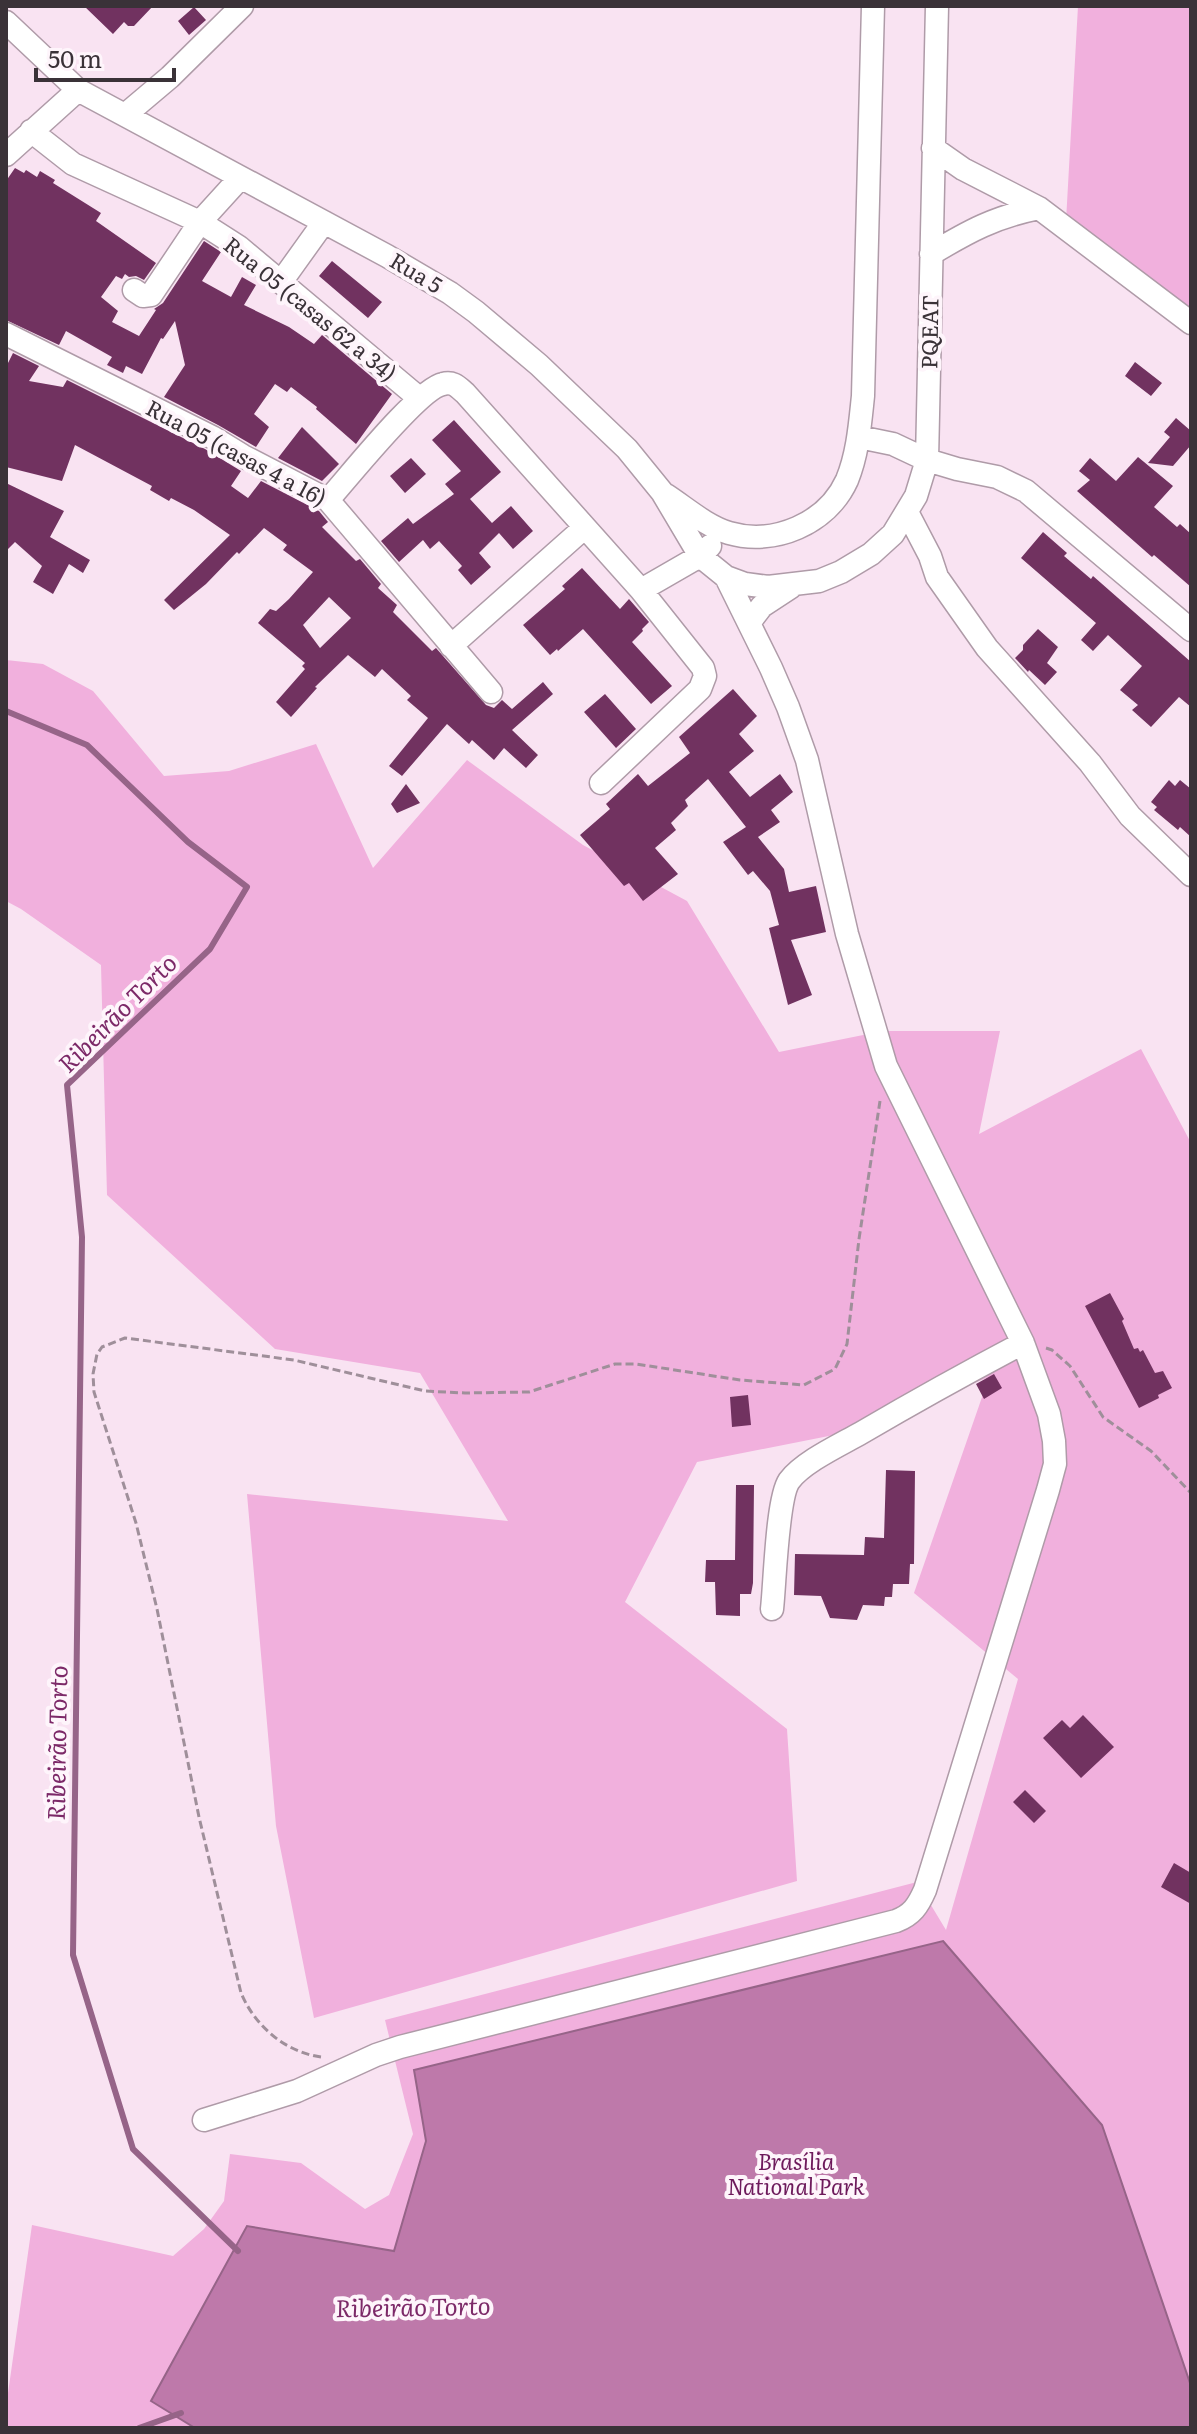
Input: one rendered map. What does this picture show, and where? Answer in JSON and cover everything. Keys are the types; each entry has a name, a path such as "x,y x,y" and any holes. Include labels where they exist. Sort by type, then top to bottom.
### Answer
{"street":[{"path":"125,115 170,77 242,6"},
{"path":"662,492 726,532 761,537 787,533 812,522 839,495 847,479 859,437 863,396 873,6"},
{"name":"PQEAT","path":"792,586 830,577 871,554 893,534 916,496 927,460 937,6"},
{"name":"Rua 5","path":"6,22 78,90 450,293 591,412 662,492"},
{"path":"6,155 78,90"},
{"name":"Rua 05 (casas 62 a 34)","path":"31,131 73,164 200,222 239,247 419,398"},
{"path":"933,148 963,169 1039,208 1191,323"},
{"path":"134,290 143,296 151,295 200,222 240,178"},
{"path":"931,254 975,228 1018,212 1039,208"},
{"path":"281,282 324,222"},
{"name":"Rua 05 (casas 4 a 16)","path":"6,334 212,437 328,500 491,692"},
{"path":"328,500 419,398 444,383 456,385 641,590 700,662 705,676 700,689 601,783"},
{"path":"859,437 893,444 927,460 957,469 997,477 1026,491 1191,630"},
{"path":"662,492 700,556 726,577 745,584 792,586"},
{"path":"907,512 930,556 937,577 987,648 1090,763 1130,816 1191,875"},
{"path":"451,646 584,528"},
{"path":"641,590 700,556 726,532"},
{"path":"204,2120 297,2091 400,2047 896,1921 908,1916 918,1906 930,1875 1055,1464 1049,1414 1023,1343 886,1066 847,934 807,760 788,707 726,577"},
{"path":"749,623 762,606 792,586"},
{"path":"772,1609 781,1505 789,1481 835,1448 1023,1343"}],"path":[{"path":"353,2066 342,2059 296,2050 278,2040 247,2007 241,1993 199,1817 157,1609 136,1523 94,1392 93,1374 97,1354 102,1347 118,1339 142,1339 283,1358 425,1391 465,1393 529,1392 615,1364 804,1385 835,1369 847,1344 859,1239 881,1098"},
{"path":"1023,1343 1052,1350 1070,1366 1103,1417 1151,1451 1191,1493"}],"green space":[{"path":"1078,6 1191,6 1191,311 1066,221"},
{"path":"6,660 43,664 93,691 164,776 229,771 316,744 373,868 467,760 583,845 687,901 779,1052 883,1031 1000,1031 979,1134 1141,1049 1191,1143 1191,2428 6,2428 6,2407 32,2225 173,2256 204,2229 224,2201 230,2154 301,2163 365,2209 389,2195 413,2134 385,2020 917,1882 946,1930 1018,1679 914,1593 989,1377 859,1430 697,1462 625,1602 787,1729 797,1881 314,2018 276,1826 247,1494 508,1521 420,1373 275,1349 107,1195 101,965 6,901"}],"water":[{"name":"Brasília National Park","path":"943,1941 1102,2125 1191,2386 1191,2428 195,2428 151,2401 247,2226 394,2251 426,2141 414,2070"}],"building":[{"path":"84,6 153,6 134,26 124,22 113,34"},
{"path":"194,7 206,20 189,35 178,21"},
{"path":"15,168 37,177 40,171 55,180 53,183 101,213 96,221 156,263 144,280 125,274 122,279 116,276 101,297 118,311 112,322 139,336 154,309 163,303 204,241 221,252 202,281 231,297 242,277 256,285 244,305 289,327 314,344 322,335 392,394 356,444 291,387 287,392 275,384 254,414 269,427 256,447 164,397 185,365 175,321 161,338 142,374 126,366 123,373 107,365 112,357 66,331 59,345 6,320 6,181"},
{"path":"332,261 382,302 368,318 319,276"},
{"path":"13,353 39,366 29,381 63,387 67,380 205,449 241,471 231,486 248,498 261,481 319,511 328,522 322,527 356,561 360,559 381,584 378,588 397,605 393,612 432,651 436,648 486,705 494,708 502,700 512,709 543,682 553,694 512,730 538,755 526,768 504,748 494,760 472,740 469,744 447,724 402,776 389,766 428,718 407,700 411,696 382,669 375,677 348,655 315,687 291,717 276,702 305,669 302,666 305,663 258,623 270,609 276,611 289,599 313,572 283,550 287,545 264,528 174,610 164,600 230,535 194,510 171,498 169,501 150,490 152,486 75,445 62,481 6,467 6,367","holes":["329,597 351,618 320,648 303,625"]},
{"path":"1135,362 1162,383 1151,396 1125,376"},
{"path":"1176,418 1191,431 1191,445 1173,466 1148,463 1170,437 1164,432"},
{"path":"454,420 501,472 470,499 492,523 511,506 533,531 513,549 499,533 479,553 491,567 471,585 458,570 462,566 439,541 430,549 423,540 399,562 381,541 408,518 413,524 454,494 445,484 461,471 432,440"},
{"path":"302,427 339,464 322,481 278,458"},
{"path":"1138,457 1173,486 1154,507 1177,527 1180,524 1191,534 1191,587 1077,491 1090,480 1079,471 1090,458 1116,481"},
{"path":"411,458 426,474 405,493 390,476"},
{"path":"6,483 64,511 50,537 90,560 83,573 69,564 53,594 33,582 42,566 15,542 6,551"},
{"path":"1043,532 1067,553 1064,556 1091,579 1093,576 1191,662 1191,707 1179,697 1151,727 1132,710 1138,705 1120,690 1142,666 1108,635 1093,651 1081,640 1096,623 1021,558"},
{"path":"582,568 620,609 629,599 649,622 632,642 672,686 651,704 583,629 550,655 523,625 565,589 562,586"},
{"path":"1038,629 1058,647 1047,663 1057,672 1045,685 1015,658"},
{"path":"733,689 757,716 739,734 754,751 729,772 750,797 780,774 793,792 771,810 780,822 758,837 784,869 789,892 816,886 826,932 791,940 812,995 788,1005 769,928 779,925 770,891 753,871 748,875 723,842 746,827 708,779 685,800 688,806 671,823 676,830 655,848 678,874 643,901 629,883 624,886 580,835 610,809 606,804 638,774 648,786 690,753 679,737"},
{"path":"605,694 636,729 616,748 584,712"},
{"path":"1169,780 1175,786 1180,780 1191,789 1191,837 1154,810 1157,807 1151,802"},
{"path":"406,784 420,803 397,813 391,804"},
{"path":"1110,1293 1124,1319 1122,1321 1134,1349 1143,1350 1155,1373 1163,1371 1172,1388 1139,1408 1085,1306"},
{"path":"994,1374 1002,1388 984,1399 976,1384"},
{"path":"748,1395 751,1425 732,1427 730,1397"},
{"path":"886,1470 915,1471 914,1564 910,1564 909,1584 893,1584 892,1597 885,1597 884,1606 863,1605 857,1620 830,1618 821,1596 794,1595 795,1554 864,1555 865,1537 884,1538"},
{"path":"736,1485 754,1485 753,1583 751,1594 740,1594 740,1616 716,1615 715,1582 705,1582 706,1560 735,1560"},
{"path":"1083,1715 1114,1747 1081,1778 1043,1738 1062,1720 1070,1728"},
{"path":"1025,1790 1046,1811 1034,1823 1013,1802"},
{"path":"1174,1863 1191,1873 1191,1904 1161,1887"}],"waterway":[{"name":"Ribeirão Torto","path":"6,711 87,745 188,842 247,887 210,949 67,1085 82,1237 73,1955 133,2149 238,2251"},
{"path":"139,2428 181,2413"}]}
